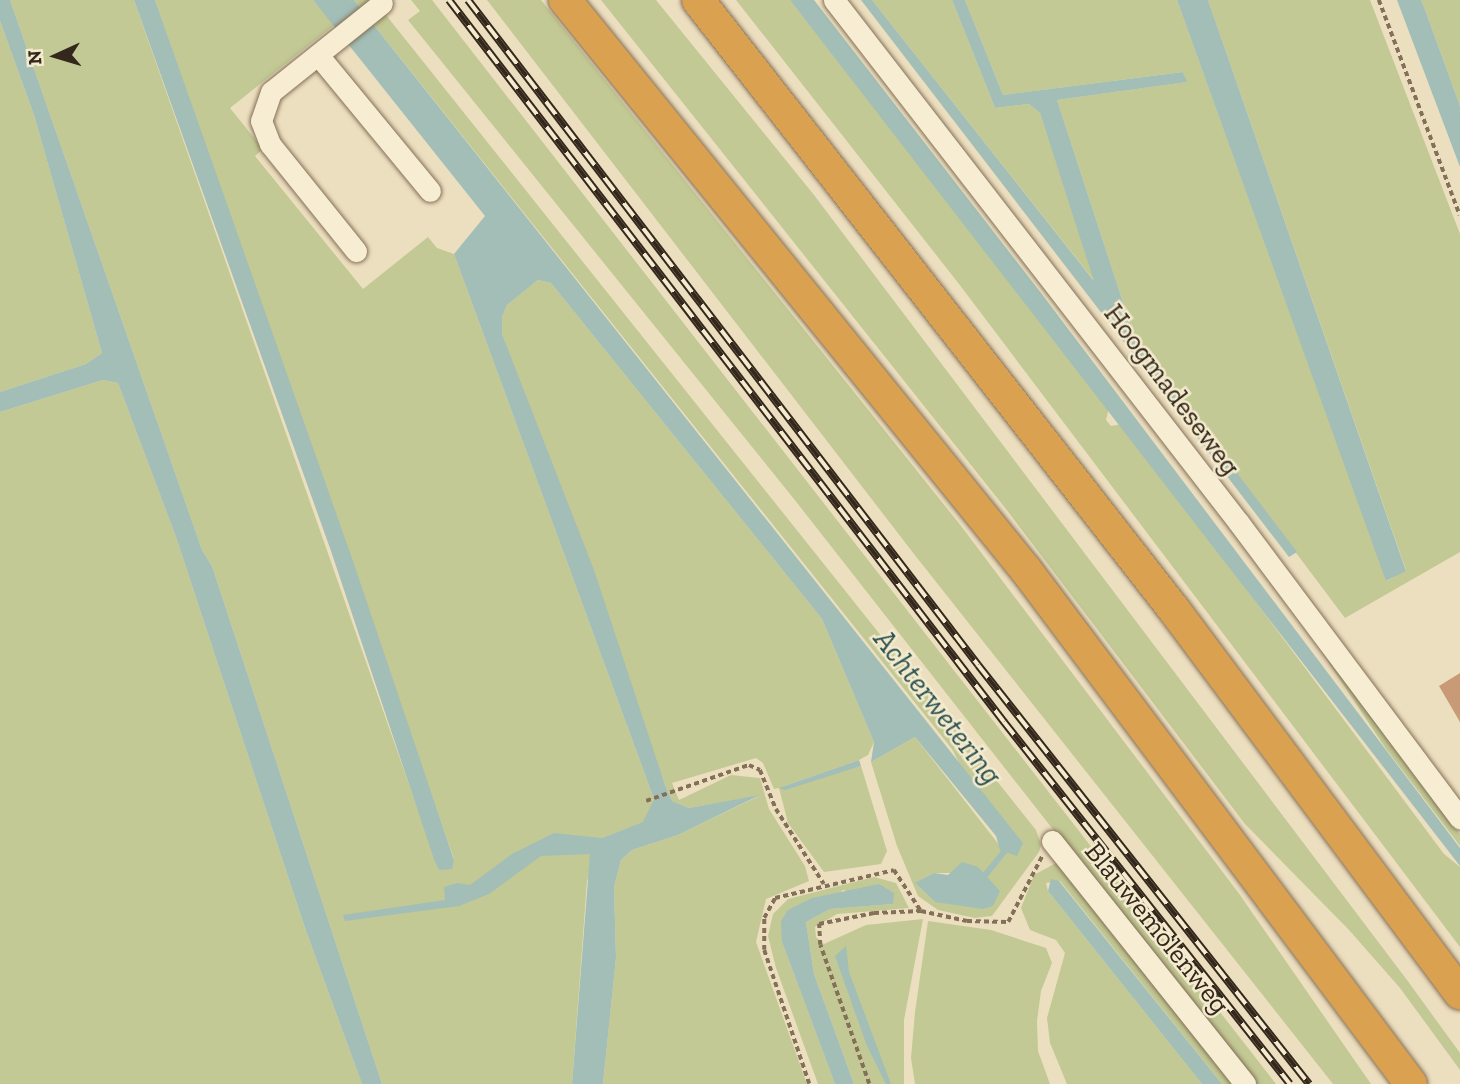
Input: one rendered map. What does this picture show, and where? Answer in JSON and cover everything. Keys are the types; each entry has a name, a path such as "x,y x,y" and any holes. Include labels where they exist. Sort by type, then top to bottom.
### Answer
{"highway":[{"path":"565,0 1026,570 1411,1084"},
{"path":"698,0 1175,611 1460,994"}],"street":[{"name":"Hoogmadeseweg","path":"834,0 1222,501 1460,818"},
{"path":"356,251 270,144 261,121 271,92 382,3"},
{"path":"318,55 430,191"},
{"name":"Blauwemolenweg","path":"1052,841 1245,1084"}],"path":[{"path":"1379,0 1460,215"},
{"path":"646,801 748,765 760,770 775,809 824,884"},
{"name":"Blauwemolenweg","path":"921,911 967,921 1008,922 1052,841"},
{"path":"810,1084 764,950 764,918 775,898 824,884 894,870 921,911"},
{"path":"869,1084 820,945 819,924 874,913 921,911"}],"green space":[{"path":"10,0 134,0 439,870 454,859 155,0 313,0 334,25 230,108 263,149 255,156 363,289 428,237 437,248 454,254 654,799 644,822 602,838 587,881 572,1084 382,1084 212,566 202,550"},
{"path":"354,0 374,0 1036,830 1041,845 1039,852 992,916 975,918 938,910 918,896 897,846 871,762 915,737 1007,855 952,749","holes":["934,873 952,873 935,902 916,884"]},
{"path":"411,0 432,0 1276,1084 1255,1084 1174,984 794,499 408,20 420,11"},
{"path":"487,0 541,0 961,526 1240,895 1371,1084 1333,1084 914,554"},
{"path":"601,0 656,0 814,195 1407,980 1460,1053 1460,1070 1400,988 1349,930 1245,824 1006,509"},
{"path":"736,0 790,0 1110,404 1106,420 1111,426 1123,424 1444,854 1460,867 1460,947 959,284"},
{"path":"872,0 952,0 995,108 1029,104 1040,113 1096,283"},
{"path":"965,0 1177,0 1387,581 1406,570 1208,0 1370,0 1460,234 1460,552 1345,618 1135,339 1057,100 1186,82 1183,72 1003,95"},
{"path":"1421,0 1460,0 1460,106 1424,7"},
{"path":"0,21 34,115 102,353 86,364 0,392"},
{"path":"538,280 551,283 822,619 874,742 868,755 859,760 779,788 774,789 763,763 756,758 672,783 679,800 731,775 760,778 769,809 805,866 809,881 766,899 756,942 807,1084 603,1084 616,958 614,887 621,860 632,850 678,835 759,796 689,808 672,801 665,785 502,334 502,317 507,305"},
{"path":"103,380 118,383 176,537 305,928 362,1084 0,1084 0,412"},
{"path":"1319,648 1460,834 1460,846 1386,749"},
{"path":"861,766 887,851 881,864 824,872 788,823 779,788"},
{"path":"1056,863 1065,869 1237,1084 1222,1084 1060,881 1046,883 1048,891 1202,1084 1067,1084 1050,1043 1047,1018 1065,953 1056,940 1030,930 1021,908 1034,875"},
{"path":"874,877 896,883 909,908 837,914 815,927 816,937 824,944 866,925 923,919 904,1020 904,1084 854,1084 814,974 806,922 830,909 893,904 843,890 782,942 835,1084 818,1084 776,968 768,936 773,914 788,899"},
{"path":"928,921 991,930 1046,948 1052,963 1041,991 1037,1021 1038,1051 1050,1084 915,1084 911,1058"}],"water":[{"path":"0,0 10,0 202,550 212,566 382,1084 362,1084 305,928 176,537 118,383 103,380 0,412 0,392 86,364 102,353 34,115 0,21"},
{"path":"134,0 155,0 354,564 454,860 452,869 439,870 435,862 331,551"},
{"path":"313,0 354,0 1023,843 1017,856 1000,850 996,836 915,737 871,762 874,742 822,619 551,283 538,280 507,305 502,317 502,334 594,570 665,785 672,801 689,808 760,795 678,835 632,850 621,860 614,887 616,958 603,1084 572,1084 590,854 541,856 489,894 459,906 345,921 343,915 445,900 444,887 457,883 470,885 512,854 554,833 602,838 643,822 654,799 454,254 485,216"},
{"path":"790,0 814,0 1041,293 1460,848 1460,866"},
{"path":"861,0 872,0 1094,281 1040,113 1029,104 995,108 952,0 965,0 1003,95 1183,72 1187,82 1057,100 1135,339 1297,552 1289,557"},
{"path":"1177,0 1208,0 1406,571 1386,581"},
{"path":"1397,0 1421,0 1424,7 1460,106 1460,167"},
{"path":"859,760 861,766 785,790 779,788"},
{"path":"962,862 978,867 1000,891 993,906 983,909 935,902 915,883 934,873 948,875"},
{"path":"1051,879 1059,881 1222,1084 1202,1084 1048,891"},
{"path":"879,884 894,893 893,904 830,909 806,922 814,974 854,1084 835,1084 782,942 781,921 788,910 812,898"},
{"path":"846,946 849,972 891,1084 886,1084 867,1046 835,956"}],"building":[{"path":"1460,673 1460,722 1439,686"}],"waterway":[{"name":"Achterwetering","path":"982,879 1008,847"}],"railway":[{"path":"449,0 1004,722 1290,1084"},
{"path":"468,0 978,665 1309,1084"}]}
